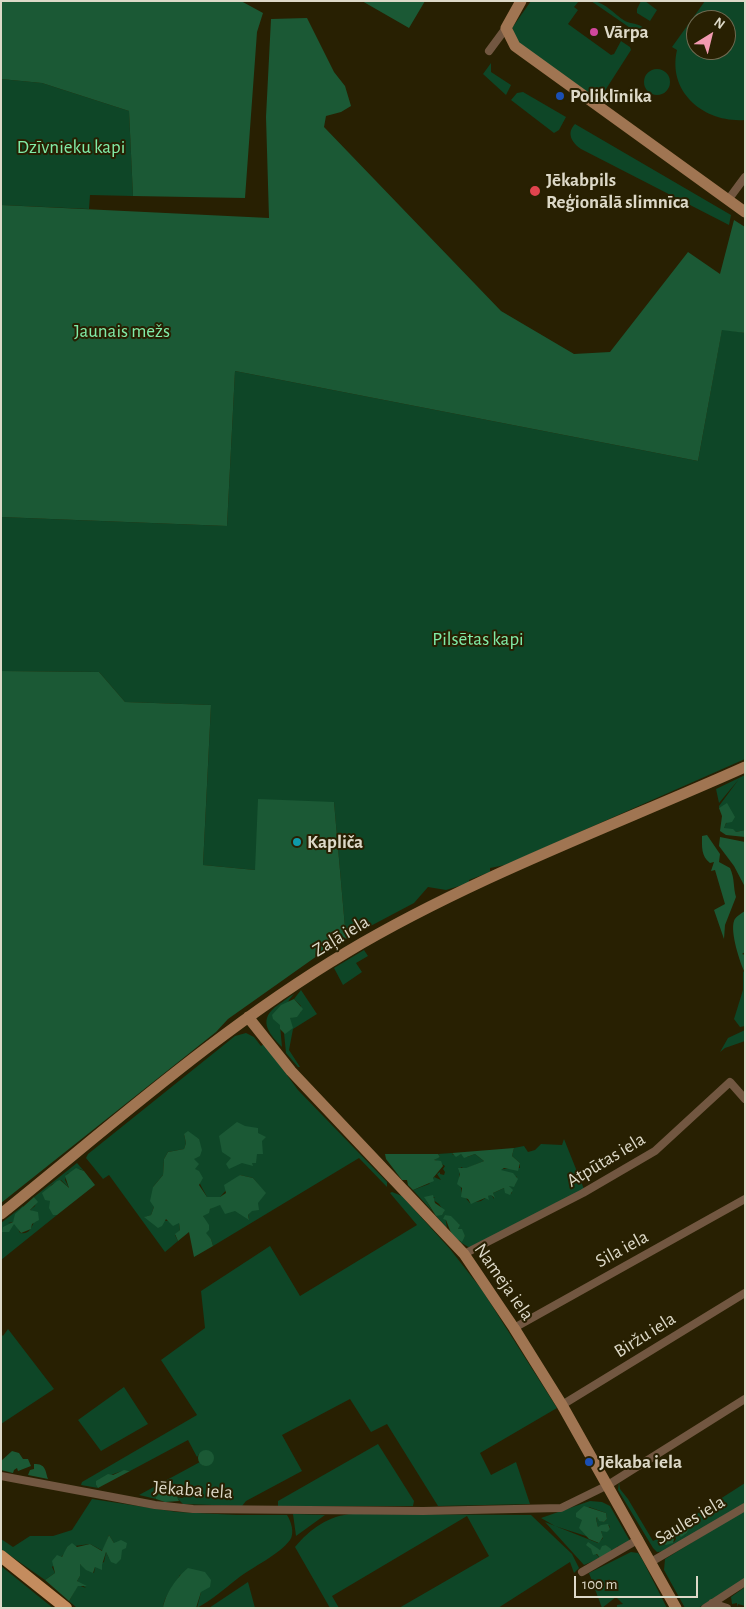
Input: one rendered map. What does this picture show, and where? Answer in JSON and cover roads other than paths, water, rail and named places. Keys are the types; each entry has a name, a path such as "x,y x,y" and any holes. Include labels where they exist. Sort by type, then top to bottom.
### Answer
{"main road":[{"path":"1,1556 66,1608"}],"street":[{"path":"488,51 506,28 521,1"},
{"path":"506,28 515,46 524,54 745,212"},
{"path":"728,200 745,177"},
{"name":"Zaļā iela","path":"1,1214 248,1017 346,952 450,896 745,767"},
{"name":"Nameja iela","path":"248,1017 291,1071 464,1254 514,1328 562,1405 652,1562 676,1608"},
{"name":"Atpūtas iela","path":"464,1254 583,1193 654,1151 730,1082 745,1099"},
{"name":"Sila iela","path":"514,1328 745,1200"},
{"name":"Biržu iela","path":"562,1405 745,1293"},
{"name":"Jēkaba iela","path":"1,1476 156,1505 209,1510 560,1508 608,1485 745,1399"},
{"name":"Saules iela","path":"652,1562 745,1507"},
{"path":"582,1572 639,1539"},
{"path":"708,1606 745,1582"},
{"path":"708,1606 727,1608"}],"place":[{"name":"Vārpa","path":"594,32"},
{"name":"Poliklīnika","path":"560,96"},
{"name":"Jēkabpils Reģionālā slimnīca","path":"535,191"},
{"name":"Kapliča","path":"297,842"},
{"name":"Jēkaba iela","path":"589,1462"}],"park label":[{"name":"Dzīvnieku kapi","path":"71,147"},
{"name":"Jaunais mežs","path":"122,331"},
{"name":"Pilsētas kapi","path":"478,639"}]}
